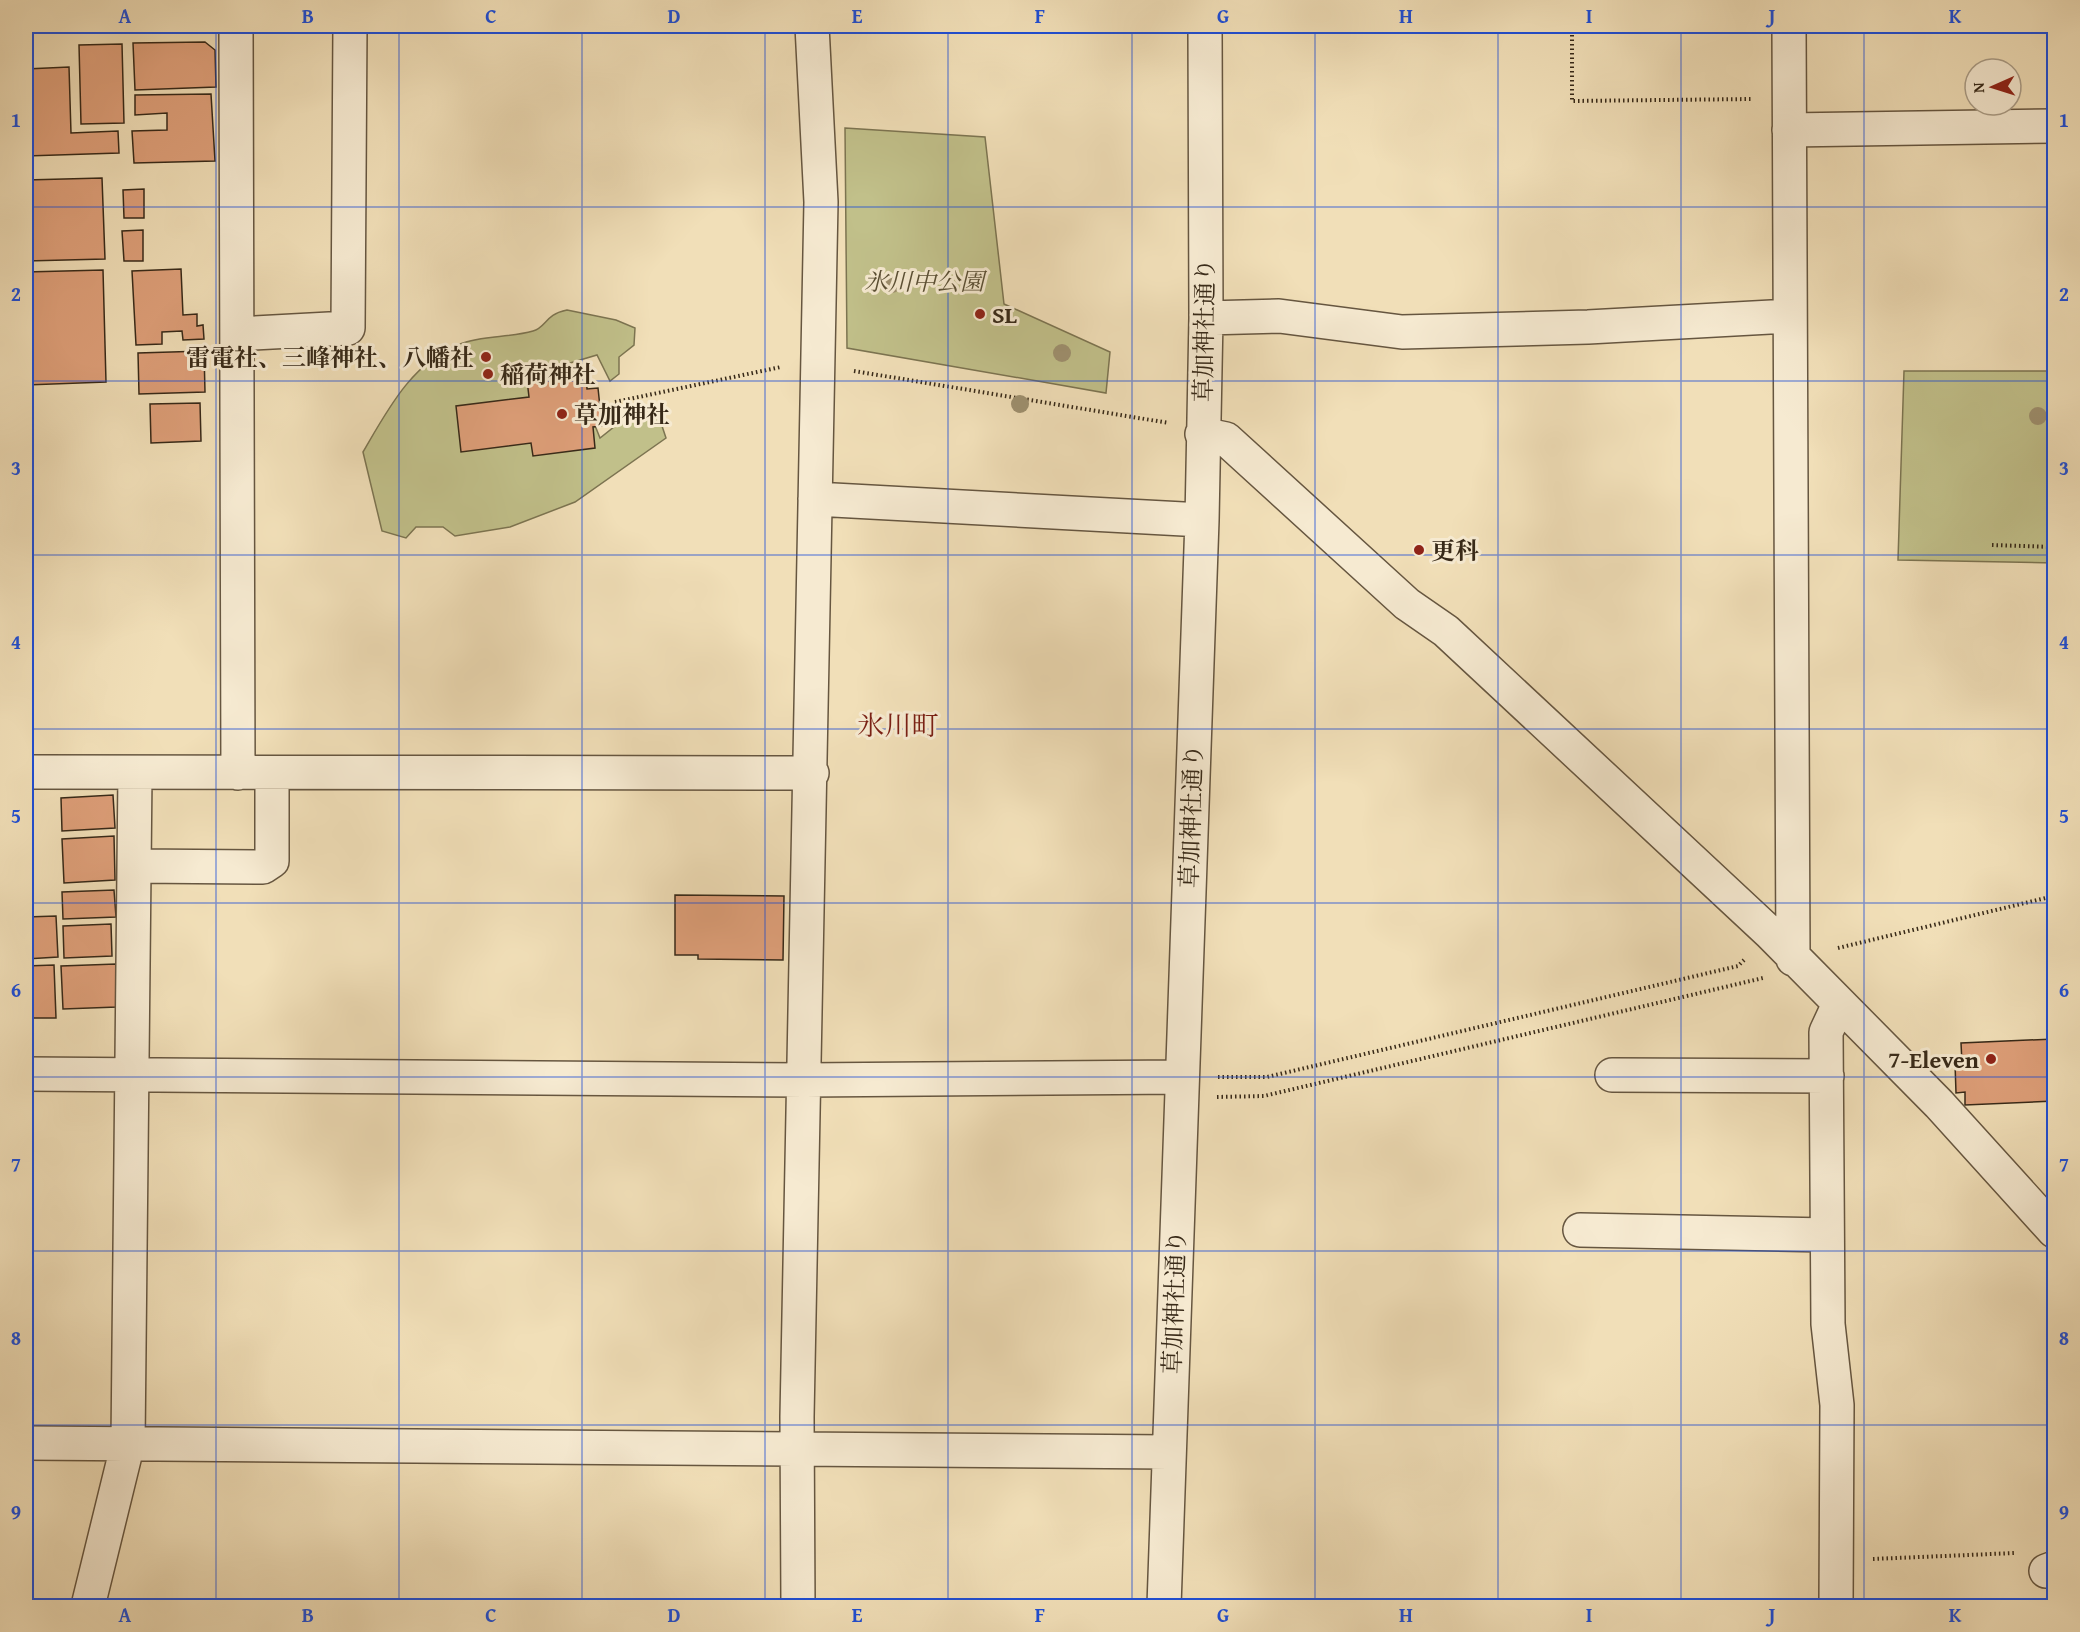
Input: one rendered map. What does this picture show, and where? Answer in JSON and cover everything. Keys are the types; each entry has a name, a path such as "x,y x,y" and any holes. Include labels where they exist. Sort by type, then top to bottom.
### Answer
{"street":[{"path":"236,26 238,773"},
{"path":"237,334 348,328 350,26"},
{"path":"798,1606 797,1447 812,773 821,202 812,26"},
{"name":"草加神社通り","path":"1164,1606 1202,520 1206,318 1205,26"},
{"path":"1789,26 1793,959"},
{"path":"1789,114 2055,126"},
{"path":"1206,318 1279,316 1402,332 1588,327 1789,316"},
{"path":"1203,434 1226,439 1407,604 1446,631 1770,933 1793,959 1939,1104 2055,1231"},
{"path":"815,499 1202,520"},
{"path":"26,772 812,773"},
{"path":"88,1606 128,1443 135,773"},
{"path":"135,866 263,867 272,861 272,773"},
{"path":"1836,1606 1837,1405 1828,1324 1826,1032 1839,1004"},
{"path":"26,1074 805,1080 1181,1077"},
{"path":"1612,1074 1827,1076"},
{"path":"1580,1230 1827,1234"},
{"path":"26,1443 797,1447 1168,1452"}],"path":[{"path":"1572,26 1572,101 1789,114"},
{"path":"615,402 802,363 1172,423 1173,414"},
{"path":"1992,545 2055,547"},
{"path":"1770,933 1738,966 1267,1077 1216,1077 1216,1097 1264,1096 1768,977 1793,959 2055,896"},
{"path":"1836,1560 2020,1552"}],"green space":[{"name":"氷川中公園","path":"845,128 985,137 1004,304 1110,352 1106,393 847,348"},
{"path":"567,310 616,320 635,328 634,345 619,357 619,374 610,381 597,355 570,363 600,438 629,415 656,408 666,438 575,502 510,527 455,536 443,527 416,527 406,538 382,531 363,452 402,389 428,363 443,352 468,341 533,331 554,315"},
{"path":"1904,371 2054,371 2054,563 1898,560"}],"building":[{"path":"205,42 215,50 216,87 135,90 133,43"},
{"path":"122,44 124,123 81,124 79,45"},
{"path":"69,67 71,133 118,131 119,153 26,156 26,69"},
{"path":"211,94 215,161 134,163 132,131 167,130 167,113 135,115 135,95"},
{"path":"102,178 105,259 26,261 26,180"},
{"path":"144,189 144,218 124,218 123,190"},
{"path":"143,230 143,261 124,261 122,231"},
{"path":"181,269 183,315 197,314 197,326 203,325 204,339 183,340 182,331 162,332 162,344 136,345 132,271"},
{"path":"103,270 106,382 26,385 26,272"},
{"path":"204,351 205,392 139,394 138,353"},
{"path":"586,373 587,389 598,388 602,426 593,427 595,448 533,456 531,443 461,452 456,406 529,397 527,380"},
{"path":"200,403 201,441 151,443 150,404"},
{"path":"113,795 115,828 62,831 61,798"},
{"path":"114,836 115,880 64,883 62,839"},
{"path":"114,890 116,917 63,919 62,892"},
{"path":"675,895 784,896 783,960 698,959 698,955 675,955"},
{"path":"56,916 58,957 26,959 26,917"},
{"path":"111,924 112,956 64,958 63,926"},
{"path":"116,964 117,1007 63,1009 61,966"},
{"path":"54,965 56,1018 26,1018 26,966"},
{"path":"2054,1039 2054,1101 1965,1105 1965,1092 1956,1093 1955,1063 1962,1063 1961,1043"}],"place":[{"name":"SL","path":"980,314"},
{"name":"雷電社、三峰神社、八幡社","path":"486,357"},
{"name":"稲荷神社","path":"488,374"},
{"name":"草加神社","path":"562,414"},
{"name":"更科","path":"1419,550"},
{"name":"7-Eleven","path":"1991,1059"}],"district":[{"name":"氷川町","path":"898,725"}]}
